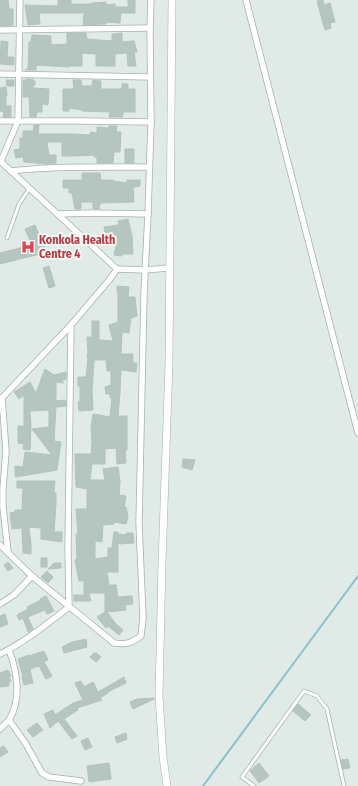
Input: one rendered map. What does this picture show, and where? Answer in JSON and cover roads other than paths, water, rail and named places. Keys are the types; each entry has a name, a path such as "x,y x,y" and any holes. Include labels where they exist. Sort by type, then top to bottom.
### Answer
{"street":[{"path":"20,0 18,121 0,161 117,269 145,270 169,268"},
{"path":"0,545 32,576 114,643 123,645 134,642 141,636 143,618 139,523 144,293 151,122 151,0"},
{"path":"167,786 163,757 159,696 169,363 172,0"},
{"path":"246,0 358,433"},
{"path":"0,30 150,28"},
{"path":"0,74 150,77"},
{"path":"0,121 151,122"},
{"path":"11,171 83,166 149,167"},
{"path":"58,214 148,214"},
{"path":"8,552 3,507 6,451 1,399 71,325 117,269"},
{"path":"69,607 68,546 71,325"},
{"path":"0,604 14,595 32,576"},
{"path":"0,654 9,650 43,628 69,607"},
{"path":"0,729 9,720 14,708 17,689 15,666 9,650"},
{"path":"9,720 26,744 42,773 49,777 81,781"}],"lane":[{"path":"7,238 19,204 29,189"},
{"path":"254,786 242,777 304,691 317,696 327,709 344,786"}],"waterway":[{"path":"203,786 358,576"}],"place":[{"name":"Konkola Health Centre 4","path":"28,247"}]}
